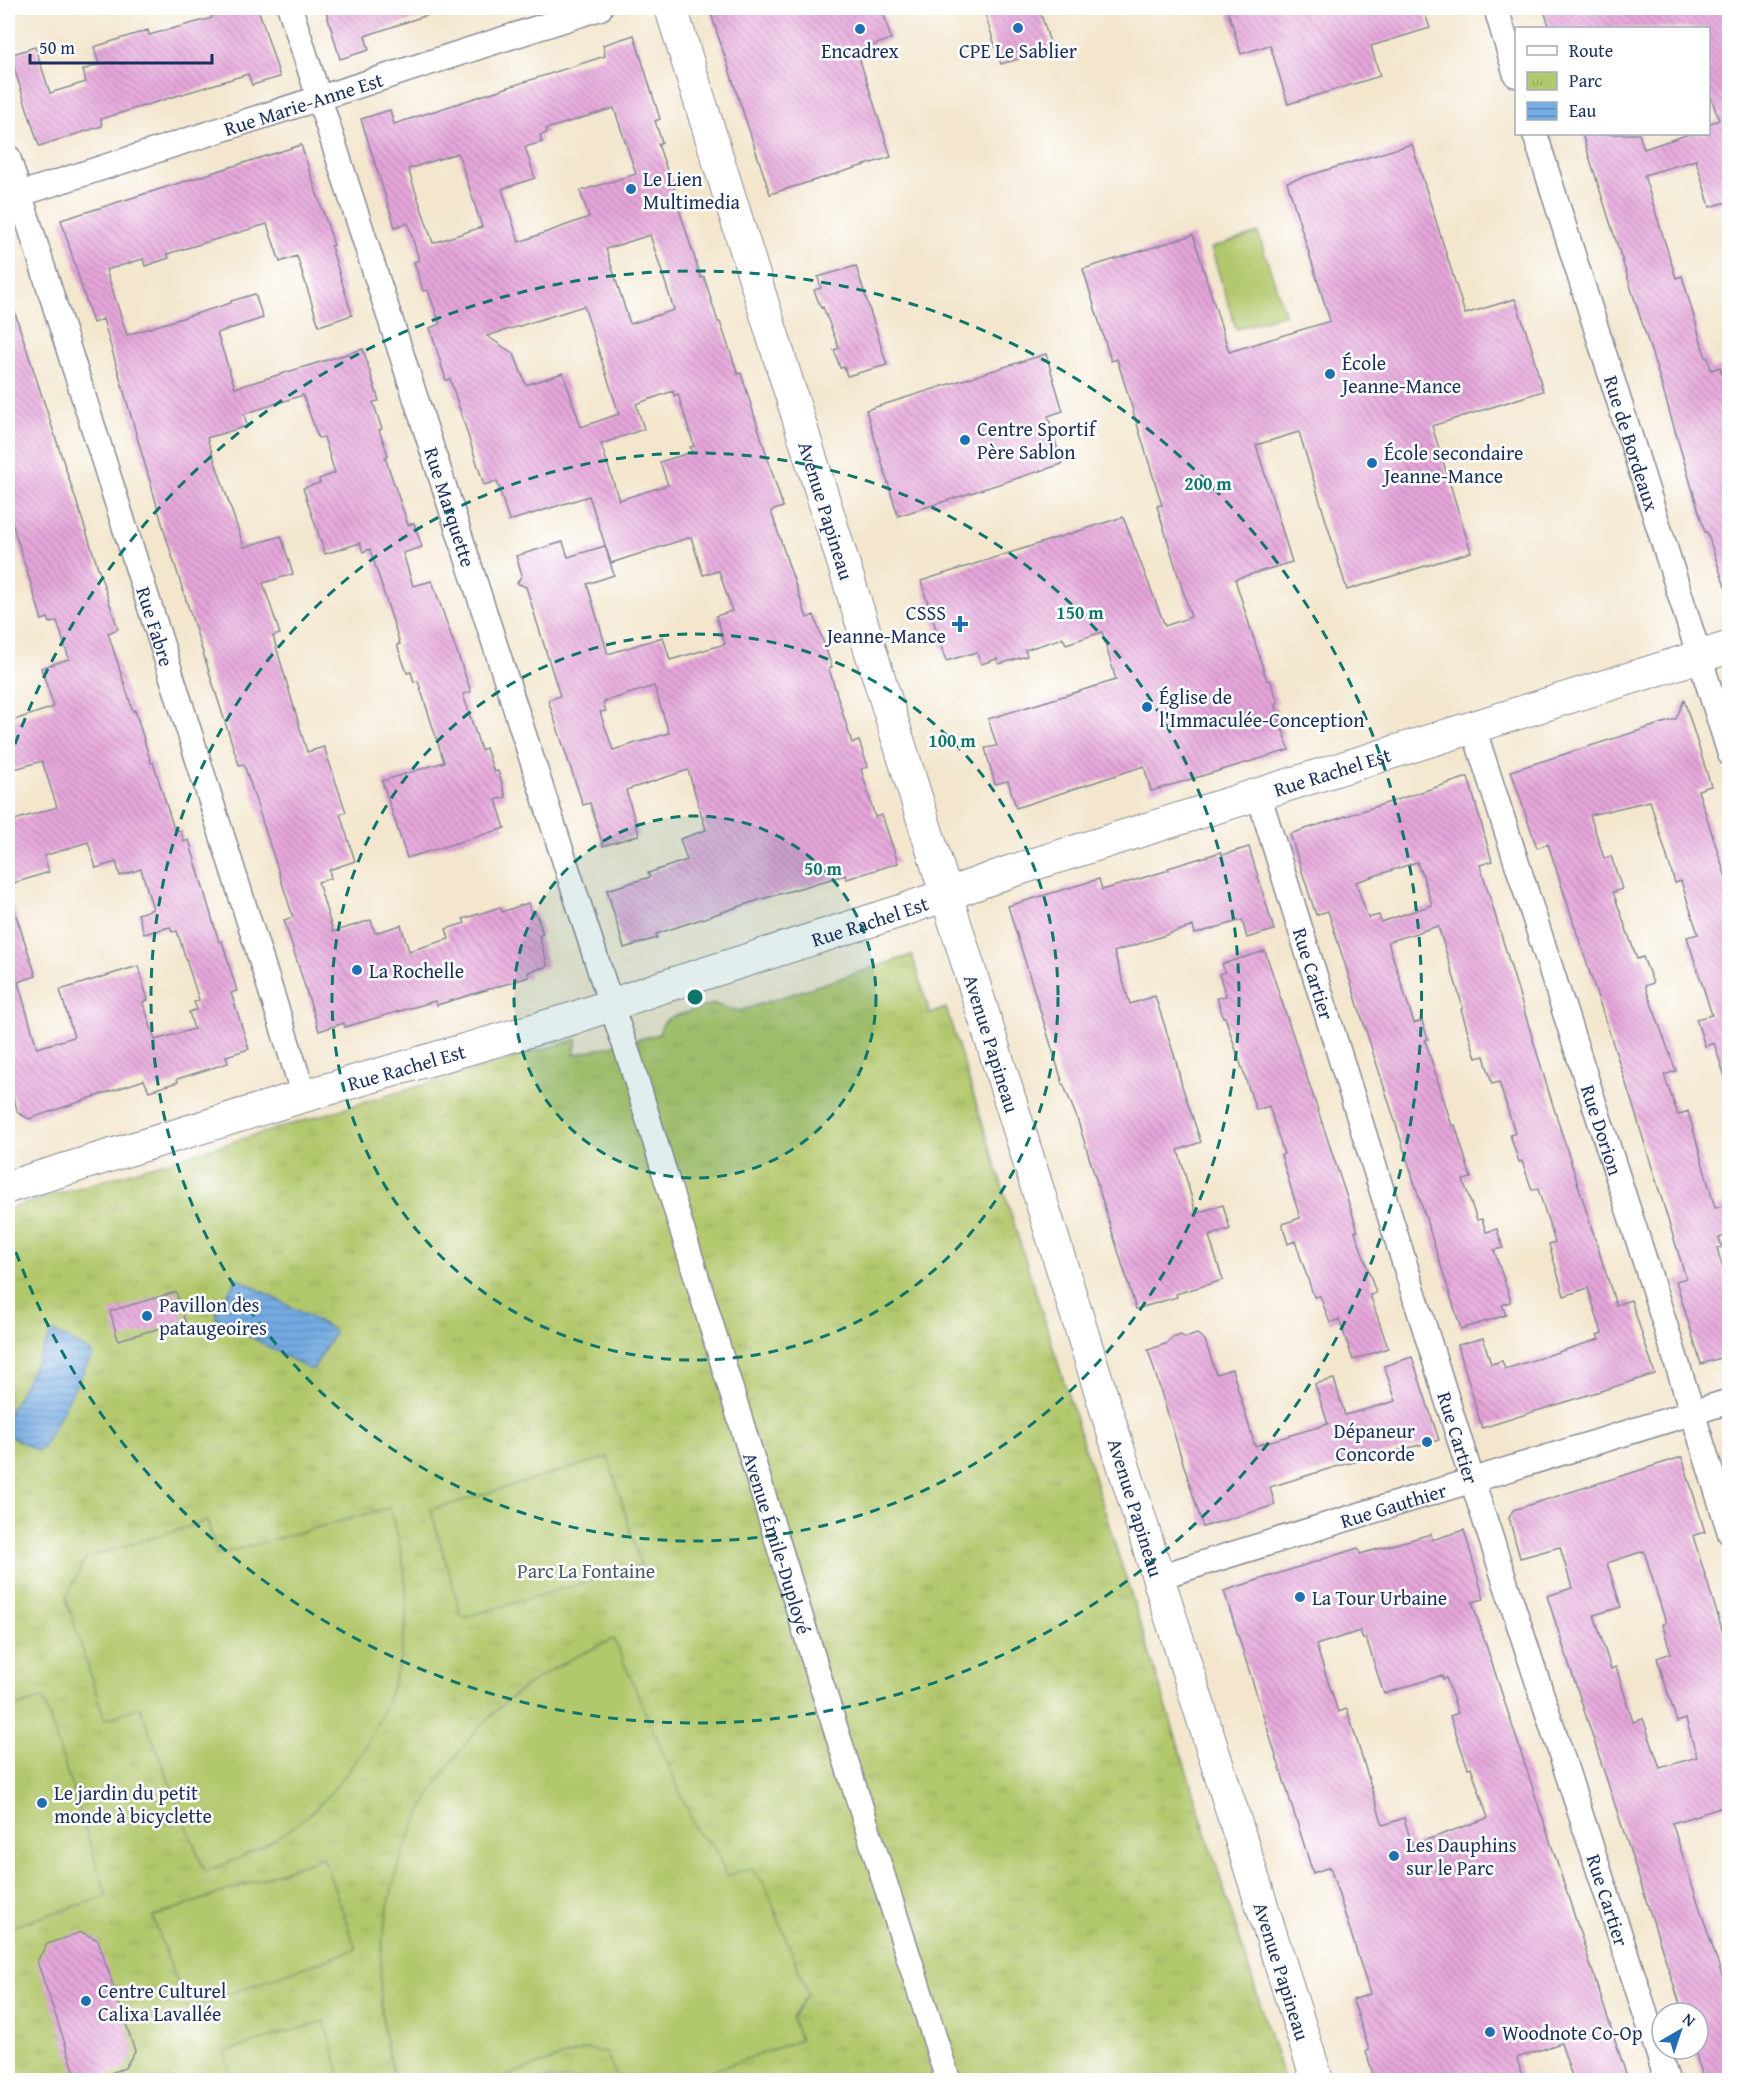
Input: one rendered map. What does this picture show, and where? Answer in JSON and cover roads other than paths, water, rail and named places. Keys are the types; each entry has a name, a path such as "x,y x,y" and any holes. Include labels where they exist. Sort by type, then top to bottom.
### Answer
{"main road":[{"name":"Avenue Papineau","path":"671,8 1158,1577 1317,2080"},
{"name":"Rue Rachel Est","path":"8,1187 304,1096 570,1019 947,895 1009,872 1730,647"}],"street":[{"name":"Rue Marquette","path":"290,8 610,1005"},
{"name":"Rue Marie-Anne Est","path":"14,196 600,8"},
{"path":"1496,8 1515,72"},
{"name":"Rue de Bordeaux","path":"1535,135 1730,754"},
{"name":"Rue Fabre","path":"8,158 14,196 304,1096"},
{"name":"Rue Dorion","path":"1473,727 1730,1533"},
{"name":"Rue Cartier","path":"1258,793 1472,1480 1667,2080"},
{"name":"Avenue Émile-Duployé","path":"610,1005 635,1076 747,1447 948,2080"},
{"name":"Rue Gauthier","path":"1158,1577 1730,1401"}],"water":[{"path":"237,1278 332,1329 334,1334 313,1369 309,1369 216,1318 216,1313"},
{"path":"54,1332 91,1352 92,1355 42,1449 38,1451 8,1435 8,1415"}],"place":[{"name":"CPE Le Sablier","path":"1018,28"},
{"name":"Encadrex","path":"860,29"},
{"name":"Le Lien Multimedia","path":"631,189"},
{"name":"École Jeanne-Mance","path":"1330,374"},
{"name":"Centre Sportif Père Sablon","path":"965,440"},
{"name":"École secondaire Jeanne-Mance","path":"1372,463"},
{"name":"CSSS Jeanne-Mance","path":"960,624"},
{"name":"Église de l'Immaculée-Conception","path":"1147,707"},
{"name":"La Rochelle","path":"357,970"},
{"name":"Pavillon des pataugeoires","path":"147,1316"},
{"name":"Dépaneur Concorde","path":"1427,1442"},
{"name":"La Tour Urbaine","path":"1300,1597"},
{"name":"Le jardin du petit monde à bicyclette","path":"42,1803"},
{"name":"Les Dauphins sur le Parc","path":"1394,1856"},
{"name":"Centre Culturel Calixa Lavallée","path":"86,2001"},
{"name":"Woodnote Co-Op","path":"1490,2032"}],"park label":[{"name":"Parc La Fontaine","path":"586,1570"}]}
